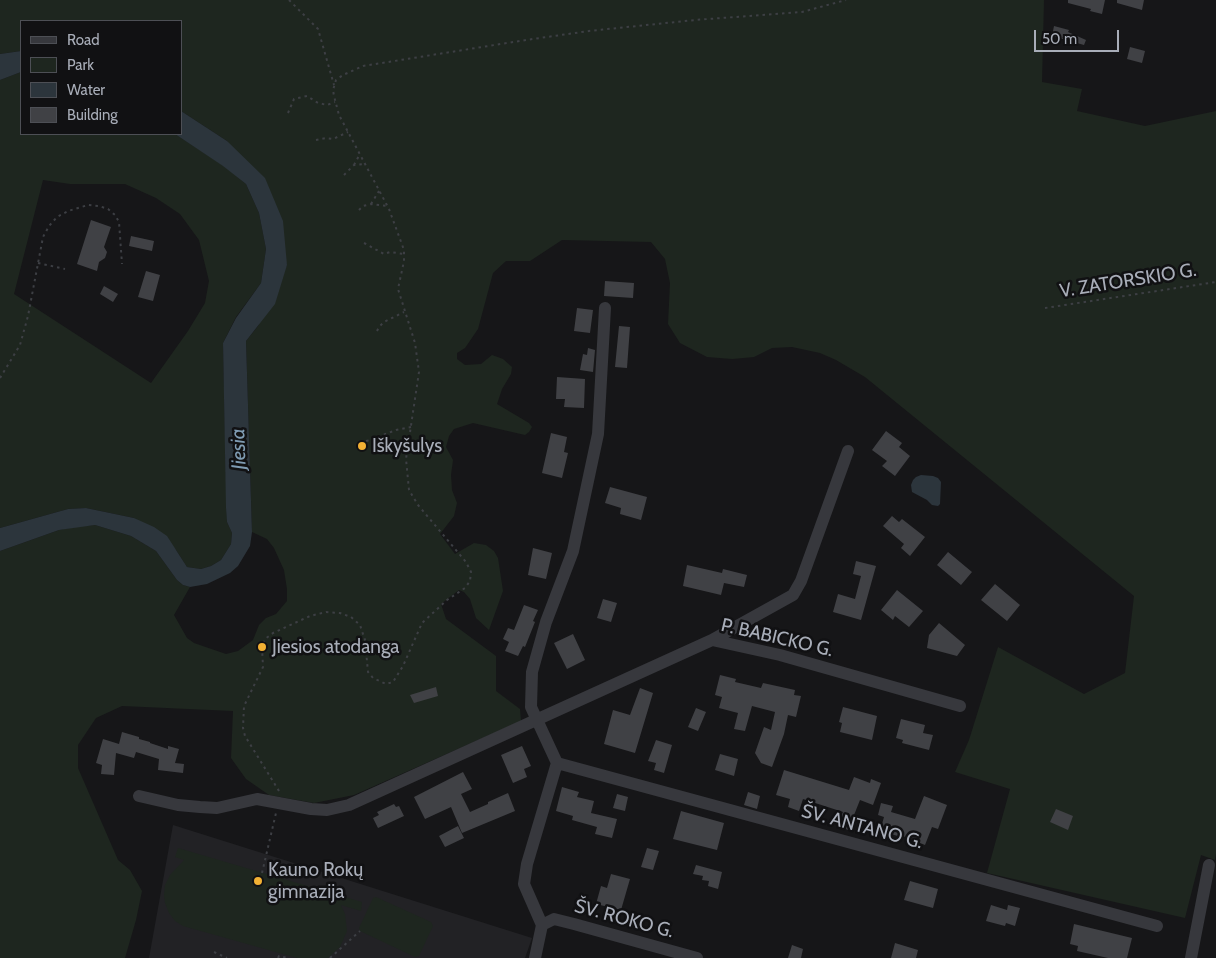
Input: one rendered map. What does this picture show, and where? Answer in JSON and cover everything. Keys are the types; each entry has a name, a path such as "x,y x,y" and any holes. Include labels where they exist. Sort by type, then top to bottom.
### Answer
{"street":[{"path":"535,958 542,925 524,884 527,864 557,763 531,707 532,672 546,622 573,551 598,434 605,308"},
{"path":"712,640 792,595 802,582 848,451"},
{"name":"P. BABICKO G.","path":"139,796 178,805 217,808 257,799 311,809 327,810 349,805 712,640 780,655 960,706"},
{"name":"ŠV. ANTANO G.","path":"557,763 1157,926"},
{"path":"1191,958 1209,865"},
{"name":"ŠV. ROKO G.","path":"542,925 554,920 574,924 697,958"}],"path":[{"path":"262,873 280,795 278,788 245,736 243,728 244,706 263,667 262,647 266,639 310,616 326,612 340,613 351,617 360,625 365,640 368,672 373,678 386,684 393,682 403,666 422,623 447,600 465,588 470,580 471,572 466,562 418,505 409,490 406,459 419,372 415,342 398,289 404,250 388,206 339,116 334,96 334,85 318,30 289,0"},
{"path":"334,85 343,75 363,66 589,31 695,20 802,12 846,0"},
{"path":"288,113 294,99 307,96 318,103 335,102"},
{"path":"316,140 333,139 348,132"},
{"path":"344,175 354,165 360,154"},
{"path":"354,165 366,164"},
{"path":"371,204 379,190"},
{"path":"359,210 363,206 371,204 388,206"},
{"path":"0,378 20,345 28,316 39,249 49,226 57,217 68,210 94,206 108,209 119,222 122,264"},
{"path":"364,242 384,254 390,252 404,254"},
{"path":"38,263 66,268"},
{"name":"V. ZATORSKIO G.","path":"1045,308 1216,282"},
{"path":"377,331 378,327 384,322 404,312"},
{"path":"380,439 383,435 410,427"},
{"path":"362,446 366,440 380,439 391,448 407,451"},
{"path":"330,958 360,931"},
{"path":"214,952 227,958"},
{"path":"278,958 278,956 288,958"}],"shaded area":[{"name":"Kauno Rokų gimnazija","path":"173,825 532,938 525,958 149,958"}],"green space":[{"path":"0,0 1044,0 1042,82 1082,89 1077,111 1145,126 1216,111 1216,854 1215,860 1201,855 1185,918 987,873 1010,789 955,772 969,740 998,647 1084,694 1125,673 1134,596 865,377 836,360 820,353 792,347 772,348 754,357 732,359 707,357 680,343 668,324 670,283 665,259 651,242 562,240 530,261 506,261 493,273 478,329 465,348 457,353 457,359 465,365 481,364 492,355 503,359 512,367 511,374 502,389 497,404 529,423 532,427 525,435 473,423 454,429 449,436 446,447 453,460 452,490 457,503 454,516 440,534 455,554 474,543 486,545 494,551 498,558 503,591 489,630 476,618 470,599 464,592 459,590 441,604 446,619 496,656 496,691 520,709 521,721 354,795 314,803 269,795 246,779 231,758 233,711 122,706 96,718 78,745 78,768 118,860 130,870 142,891 125,958 0,958 0,551 59,530 80,526 95,525 131,536 156,551 177,580 183,585 190,587 174,615 187,638 194,643 226,654 238,651 253,640 259,625 266,618 276,614 287,601 287,589 284,570 274,548 267,539 252,532 246,341 258,326 287,265 227,141 182,112 182,20 20,20 20,51 0,54"},
{"path":"20,72 20,135 177,135 224,166 246,184 259,213 266,249 261,283 236,317 223,343 227,522 232,533 231,544 221,560 201,569 187,567 176,550 134,518 86,508 68,509 0,528 0,80","holes":["43,180 70,184 125,184 156,198 180,214 199,240 209,281 205,303 188,331 151,383 14,294"]},
{"path":"178,848 362,902 361,911 341,905 345,914 347,931 340,947 328,958 297,958 183,926 175,921 169,913 164,895 165,885 170,875 184,860 175,857"},
{"path":"376,897 431,922 433,926 419,956 415,957 360,931 359,928 373,898"}],"water":[{"path":"20,51 20,72 0,80 0,54"},
{"name":"Jiesia","path":"182,112 227,141 265,178 283,221 287,265 275,304 246,341 252,532 250,546 238,566 230,573 207,584 190,587 183,585 177,580 156,551 131,536 95,525 59,530 0,551 0,528 68,509 86,508 134,518 154,527 167,536 187,567 201,569 211,566 221,560 231,544 232,533 227,522 226,508 223,343 236,318 261,283 266,249 259,213 246,184 176,135 182,135"},
{"path":"921,475 933,476 941,482 940,504 938,506 932,505 912,492 911,485 913,480"}],"building":[{"path":"1068,0 1105,0 1102,14 1068,3"},
{"path":"1117,0 1144,0 1142,10 1117,3"},
{"path":"1054,26 1069,30 1068,32 1086,40 1084,45 1052,36"},
{"path":"1130,47 1145,51 1142,63 1127,59"},
{"path":"91,220 111,227 104,247 107,252 105,258 99,262 97,271 77,264"},
{"path":"131,236 154,241 152,251 129,246"},
{"path":"146,271 160,275 153,301 138,297"},
{"path":"605,281 634,283 633,298 604,296"},
{"path":"104,286 118,294 113,302 100,294"},
{"path":"577,308 593,310 590,333 574,331"},
{"path":"619,326 630,327 627,368 615,367"},
{"path":"588,348 595,350 593,372 580,370 583,354 587,355"},
{"path":"557,377 585,379 584,408 564,407 565,399 556,399"},
{"path":"886,431 902,443 899,447 910,456 895,476 882,466 887,461 872,450"},
{"path":"551,433 567,437 564,452 568,453 562,478 542,473"},
{"path":"610,487 647,497 641,520 620,514 621,508 605,503"},
{"path":"892,516 899,522 902,519 925,537 910,556 901,548 904,544 883,526"},
{"path":"533,548 552,553 546,579 528,575"},
{"path":"948,552 972,572 961,585 937,565"},
{"path":"856,561 876,566 861,620 833,612 838,594 855,599 861,576 853,574"},
{"path":"687,565 722,573 723,569 747,575 744,587 724,583 721,595 683,586"},
{"path":"995,584 1020,605 1007,621 981,600"},
{"path":"897,590 923,611 909,627 895,616 893,620 881,610"},
{"path":"603,599 617,603 611,622 597,618"},
{"path":"524,605 538,610 525,647 523,646 518,656 505,651 509,642 503,639 508,628 514,630"},
{"path":"939,623 965,645 957,656 927,648 929,635"},
{"path":"573,634 585,660 567,669 554,643"},
{"path":"720,675 736,679 735,682 761,688 763,683 795,690 794,695 801,696 796,717 788,715 784,734 772,767 761,763 755,753 764,727 771,730 775,712 752,706 745,731 734,729 738,713 719,708 722,697 715,695"},
{"path":"436,687 438,696 414,703 410,695"},
{"path":"640,688 653,693 635,753 604,744 613,710 630,715"},
{"path":"843,707 877,716 872,740 840,732 842,723 839,722"},
{"path":"696,708 706,712 698,731 688,727"},
{"path":"901,719 925,725 923,733 933,735 929,750 902,743 903,740 896,738"},
{"path":"122,732 168,749 168,746 179,749 175,763 184,764 183,773 158,770 159,759 136,752 134,758 116,753 114,775 101,774 102,765 96,763 103,739 119,744"},
{"path":"656,740 672,745 664,773 654,770 656,763 648,761"},
{"path":"522,746 531,766 524,769 527,777 513,783 501,755"},
{"path":"720,754 738,759 734,776 715,770"},
{"path":"784,770 849,790 854,777 870,783 871,779 881,783 873,805 860,800 848,830 837,825 843,812 803,799 799,811 788,807 790,799 776,795"},
{"path":"463,772 472,789 461,794 470,812 508,793 515,811 462,833 451,807 425,819 414,797"},
{"path":"562,787 579,792 577,797 594,801 591,813 617,819 612,838 595,834 597,827 572,820 573,816 556,811"},
{"path":"748,792 760,796 757,809 744,805"},
{"path":"617,794 628,797 625,811 613,808"},
{"path":"924,796 947,805 938,829 932,827 925,845 898,834 898,836 880,831 884,817 878,815 881,803 893,806 891,812 915,819"},
{"path":"394,804 396,807 399,806 404,816 378,828 373,818 379,815 377,812"},
{"path":"1056,809 1073,816 1068,830 1050,822"},
{"path":"681,811 724,823 717,850 673,839"},
{"path":"458,826 464,838 445,847 439,836"},
{"path":"647,848 659,851 653,870 641,867"},
{"path":"696,865 722,872 718,889 708,886 709,881 702,880 703,876 693,874"},
{"path":"611,874 630,879 621,910 596,904 601,886 607,888"},
{"path":"910,881 938,889 933,908 904,900"},
{"path":"991,905 1007,910 1008,905 1020,908 1015,926 1006,923 1005,926 986,921"},
{"path":"1074,924 1132,938 1127,958 1108,958 1077,951 1078,946 1070,944"},
{"path":"895,943 918,950 916,958 891,958"},
{"path":"792,945 803,949 801,958 788,958"}],"place":[{"name":"Iškyšulys","path":"362,446"},
{"name":"Jiesios atodanga","path":"262,647"},
{"name":"Kauno Rokų gimnazija","path":"258,881"}]}
